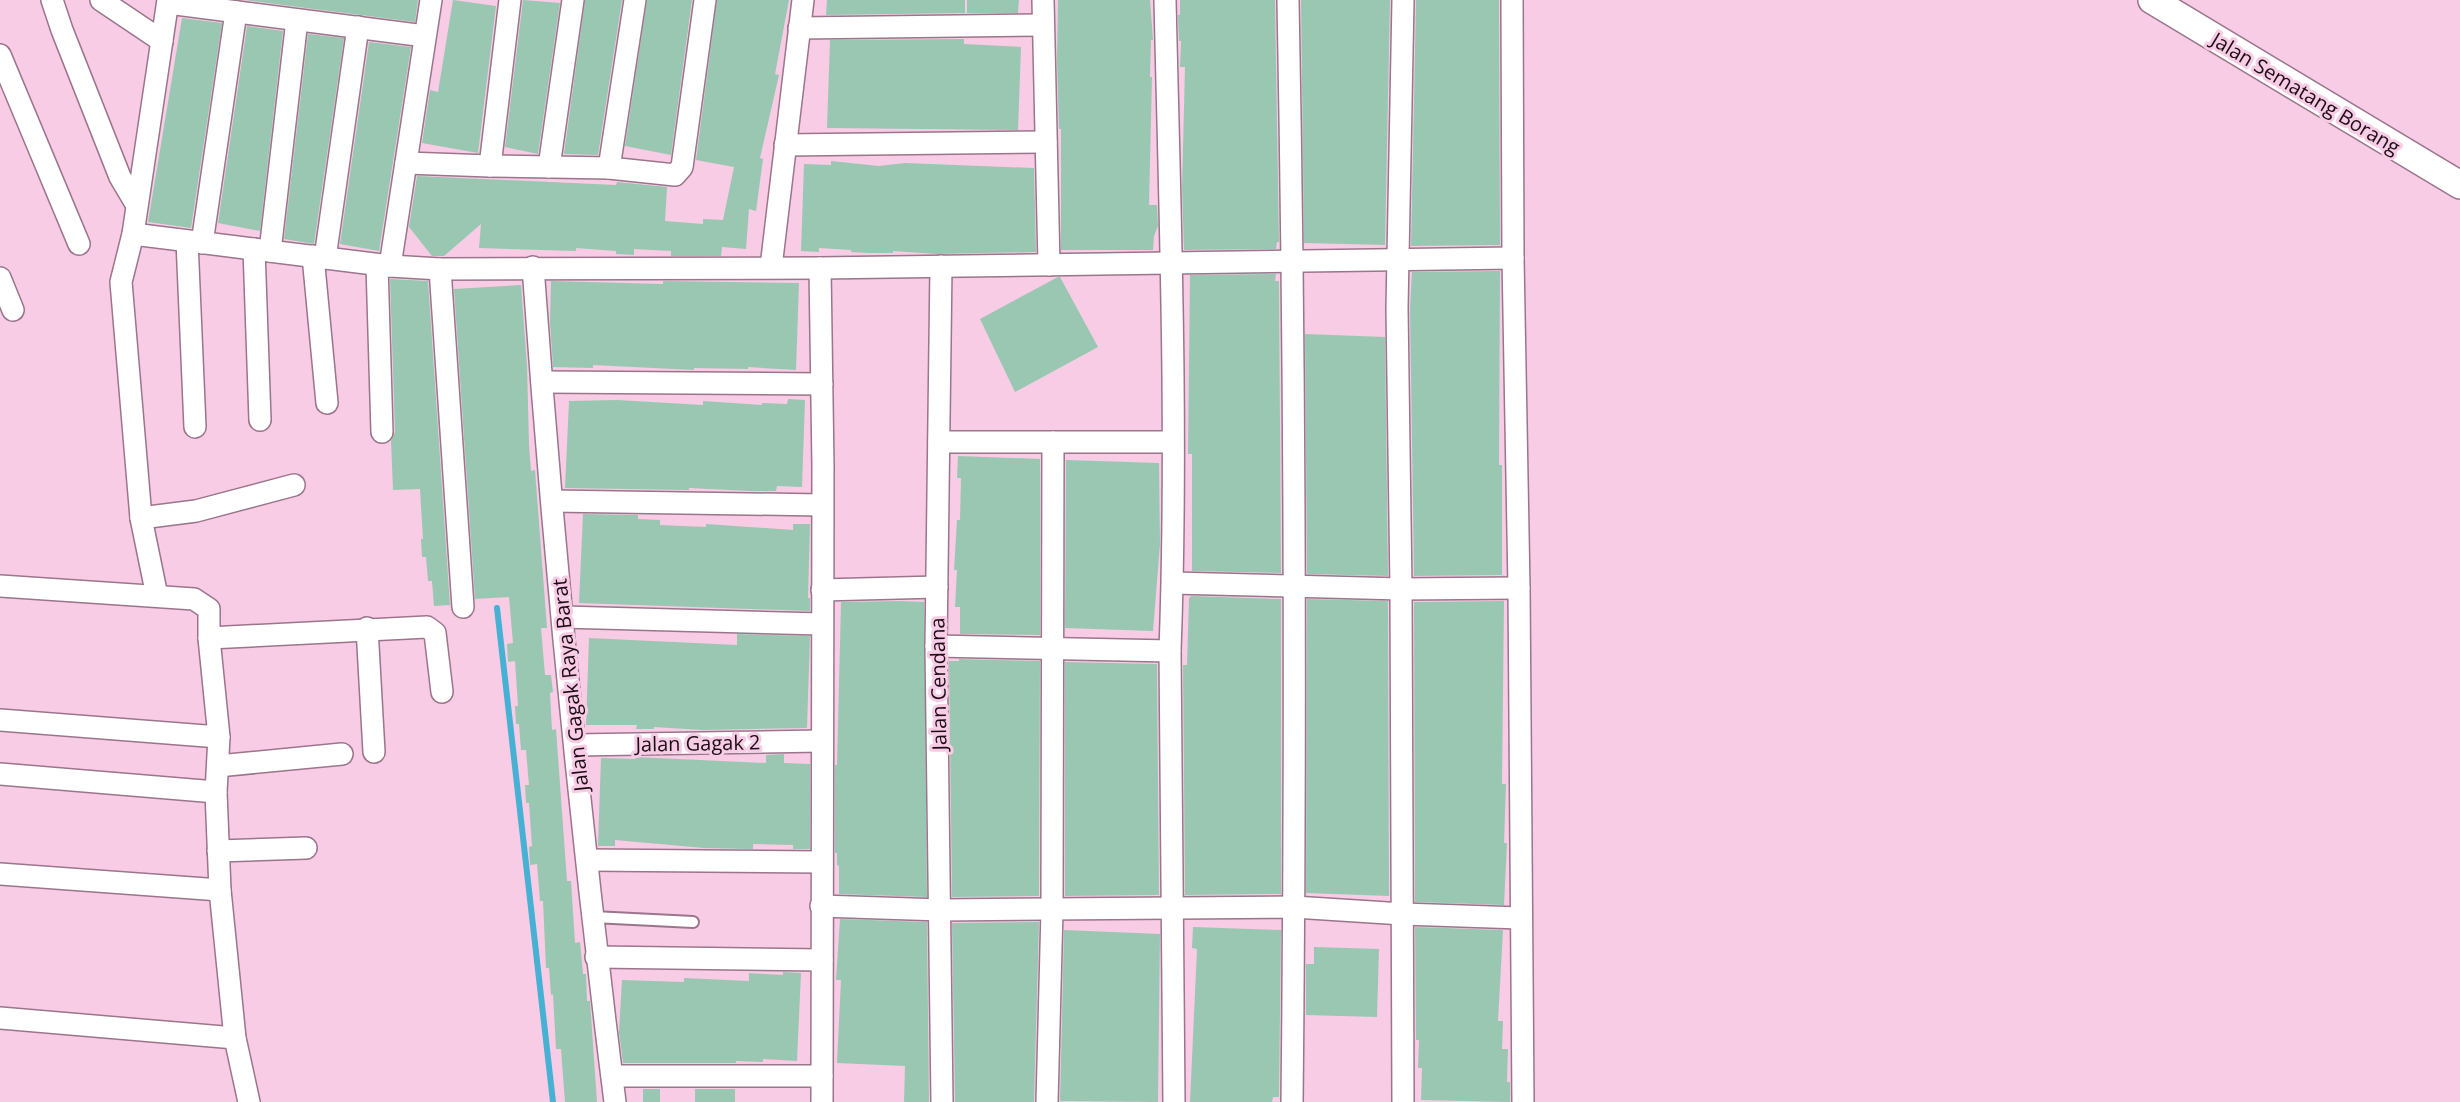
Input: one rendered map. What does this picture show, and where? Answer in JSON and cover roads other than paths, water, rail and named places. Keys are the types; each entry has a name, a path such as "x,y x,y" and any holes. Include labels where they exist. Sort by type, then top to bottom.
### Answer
{"street":[{"path":"52,0 120,177 136,204"},
{"path":"101,0 162,41"},
{"path":"382,432 383,265 406,163 431,0"},
{"path":"490,166 510,0"},
{"path":"549,167 573,0"},
{"path":"609,168 634,0"},
{"path":"406,163 609,168 675,175 682,167 705,0"},
{"path":"771,267 803,0"},
{"path":"1043,0 1048,265"},
{"path":"1165,0 1172,263 1173,583 1170,651 1174,1102"},
{"path":"1288,0 1293,261 1292,1102"},
{"path":"1403,0 1398,260 1404,1102"},
{"path":"1512,0 1523,1102"},
{"name":"Jalan Sematang Borang","path":"2152,0 2460,185"},
{"path":"157,596 141,518 121,282 133,234 168,2 425,36"},
{"path":"195,427 194,242 236,12"},
{"path":"260,420 262,250 297,20"},
{"path":"799,28 1043,25"},
{"path":"327,403 319,257 358,27"},
{"path":"0,55 79,244"},
{"path":"785,145 1046,142"},
{"path":"133,234 383,265 441,269 820,268 1513,258"},
{"name":"Jalan Cendana","path":"940,266 936,646 942,1102"},
{"name":"Jalan Gagak Raya Barat","path":"533,267 552,501 596,957 615,1102"},
{"path":"820,268 822,1102"},
{"path":"441,269 463,607"},
{"path":"0,278 13,310"},
{"path":"542,382 822,384"},
{"path":"939,442 1172,442"},
{"path":"1047,1102 1052,910 1053,442"},
{"path":"141,518 196,511 294,485"},
{"path":"552,501 822,505"},
{"path":"1173,583 1401,589 1519,588"},
{"path":"0,586 194,599 204,603 209,609 209,638 219,737 216,792 220,890 235,1038 249,1102"},
{"path":"822,590 937,587"},
{"path":"563,617 821,624"},
{"path":"209,638 367,628 422,627 431,629 435,633 442,692"},
{"path":"367,628 374,752"},
{"path":"936,646 1170,651"},
{"path":"0,720 219,737"},
{"name":"Jalan Gagak 2","path":"576,745 821,741"},
{"path":"218,766 342,754"},
{"path":"0,774 216,792"},
{"path":"218,851 306,848"},
{"path":"587,861 821,862"},
{"path":"0,874 220,890"},
{"path":"821,906 941,910 1294,907 1520,918"},
{"path":"596,957 822,960"},
{"path":"0,1018 235,1038"},
{"path":"612,1076 822,1076"}],"lane":[{"path":"593,917 693,922"}],"waterway":[{"path":"497,608 553,1102"}]}
